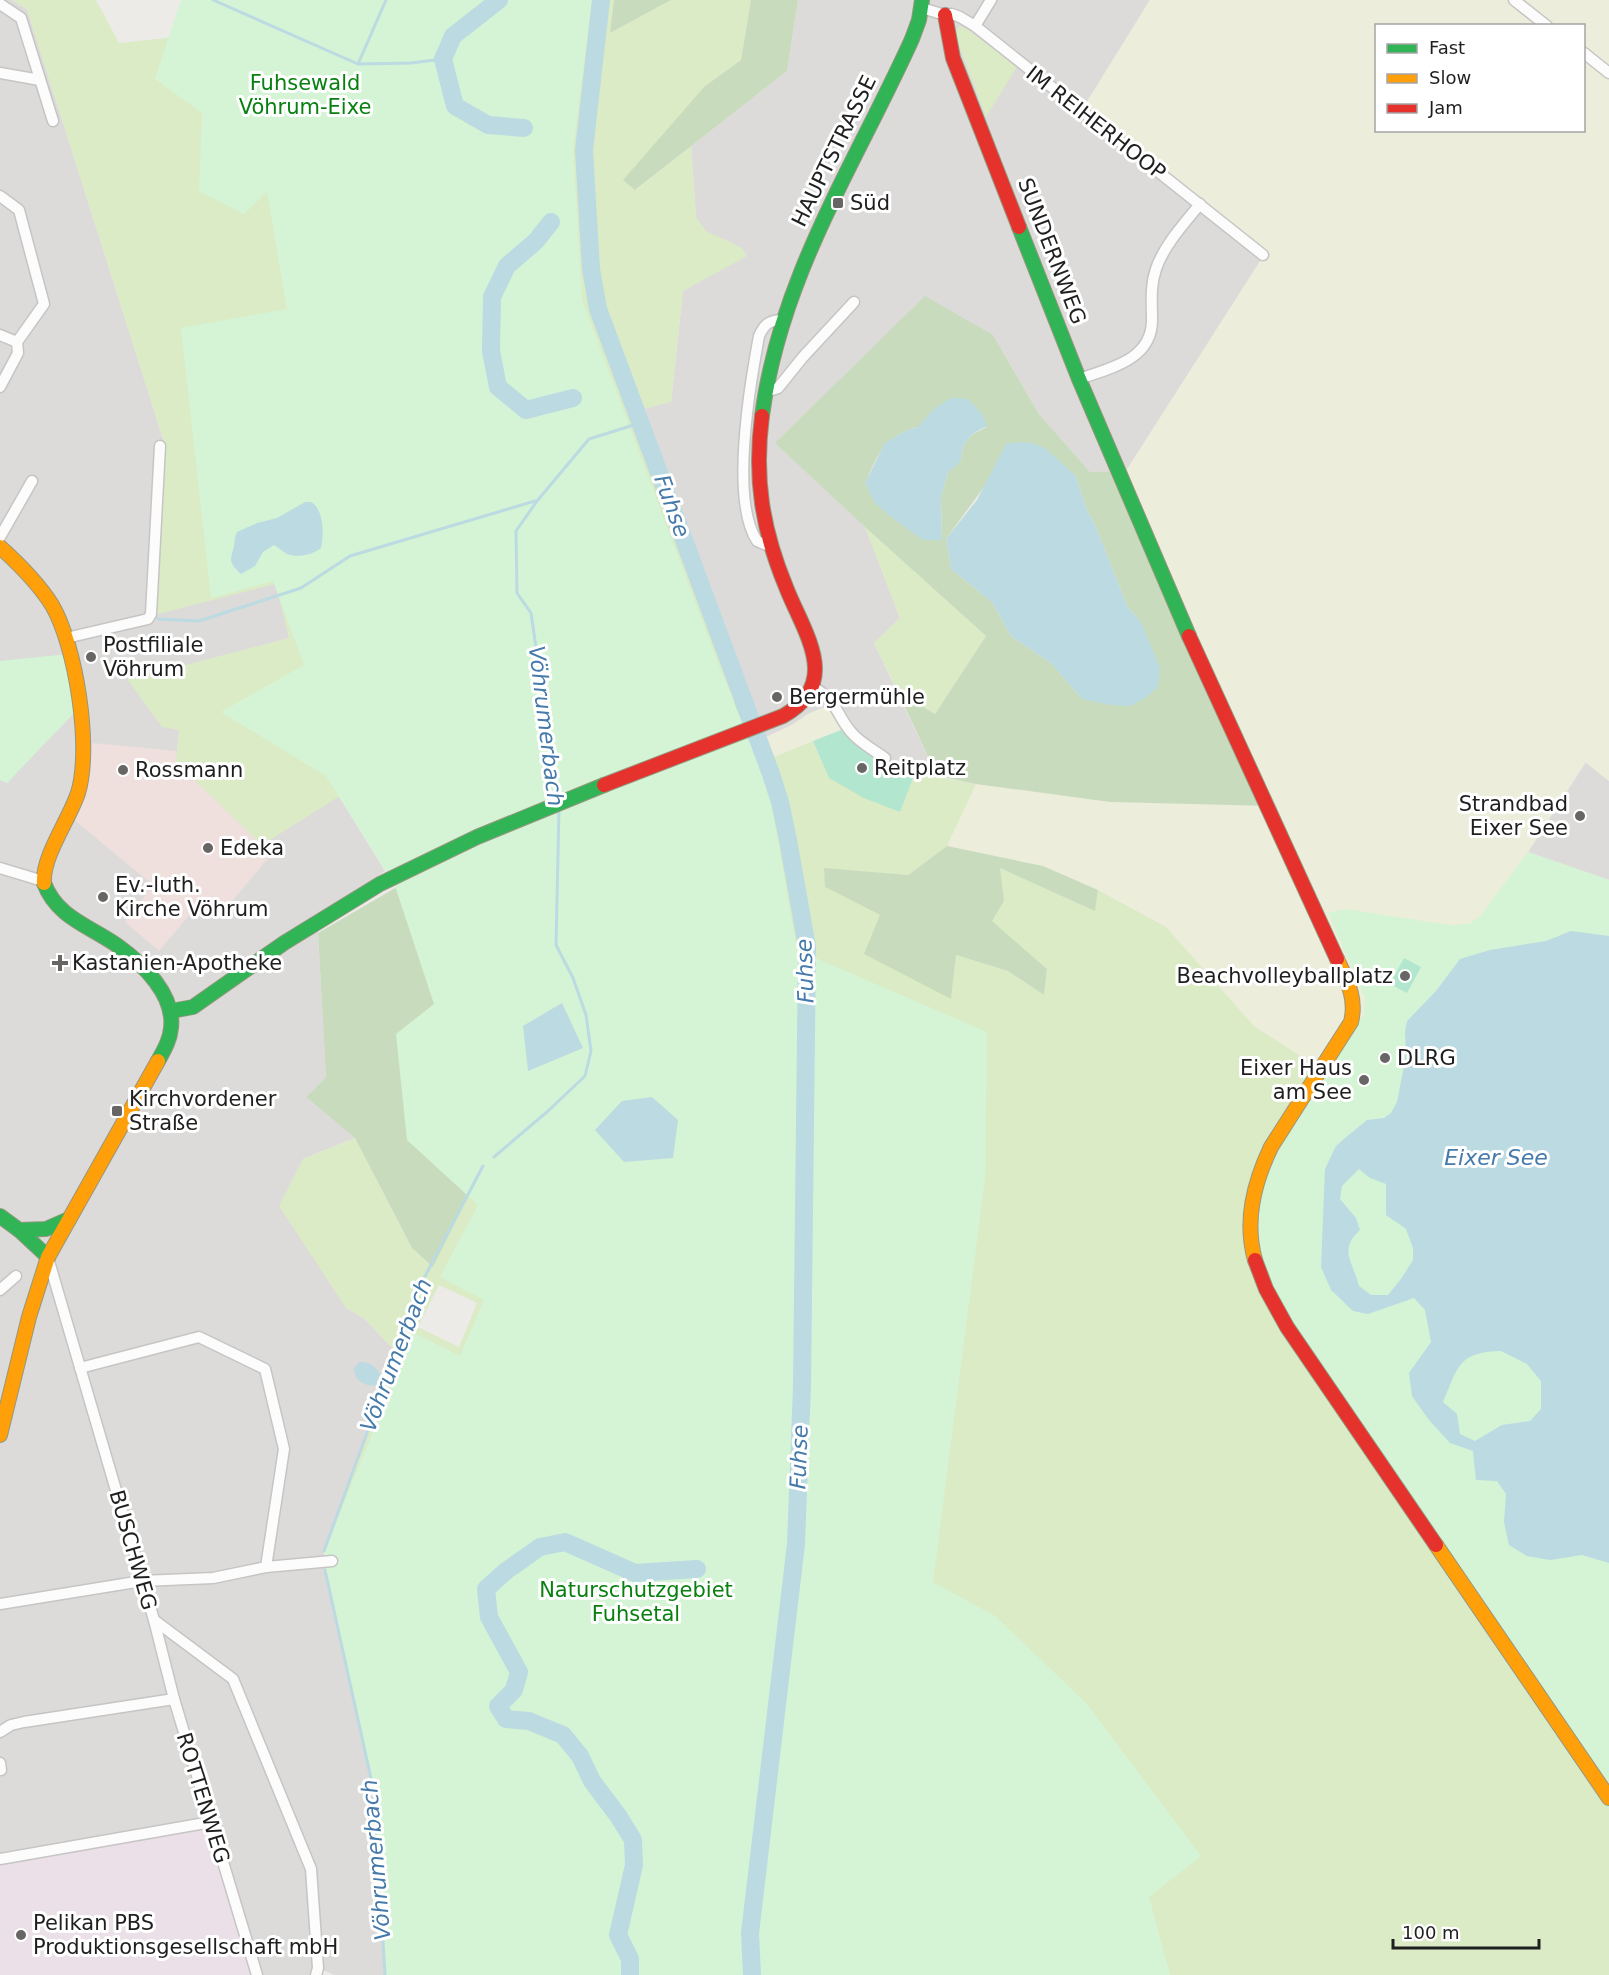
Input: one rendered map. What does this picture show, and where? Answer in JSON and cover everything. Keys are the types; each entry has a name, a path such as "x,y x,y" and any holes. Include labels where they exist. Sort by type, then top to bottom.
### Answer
{"street":[{"path":"975,26 991,0"},
{"path":"1514,0 1544,24"},
{"path":"0,4 21,18 53,121"},
{"name":"IM REIHERHOOP","path":"922,4 945,15 952,14 960,17 975,26 1263,255"},
{"name":"HAUPTSTRASSE","path":"813,687 815,664 813,655 765,527 760,488 761,428 766,392 794,287 818,230 908,48 919,21 922,4"},
{"name":"SUNDERNWEG","path":"945,15 953,57 1079,379 1196,652 1339,961 1354,1000 1351,1022 1271,1147 1261,1167 1253,1189 1250,1210 1255,1262 1266,1290 1287,1327 1609,1798"},
{"path":"1585,54 1609,73"},
{"path":"0,73 40,80"},
{"path":"0,196 19,210 45,304 17,342 18,353 0,387"},
{"path":"1079,379 1124,363 1144,346 1152,328 1152,283 1159,260 1200,204"},
{"path":"766,392 777,388 854,302"},
{"name":"HAUPTSTRASSE","path":"771,547 757,541 750,528 744,480 746,424 759,336 764,326 771,320 784,320"},
{"path":"0,335 17,342"},
{"path":"66,638 148,619 151,614 160,446"},
{"path":"0,537 32,481"},
{"path":"0,547 33,579 58,617 66,638 76,688 82,774 68,819 45,867 43,881 58,909 74,921 117,945 137,961 160,990 171,1011 173,1030 168,1043 48,1257 28,1317 0,1435"},
{"path":"171,1011 193,1007 284,943 380,884 477,837 543,809 768,722 797,708 813,687 826,694 833,702 852,733 885,758"},
{"path":"0,868 43,881"},
{"path":"0,1216 48,1257"},
{"path":"19,1230 46,1228 69,1219"},
{"name":"BUSCHWEG","path":"48,1257 154,1620 233,1679 311,1869 318,1968 316,1975"},
{"path":"0,1290 16,1276"},
{"path":"80,1368 200,1337 265,1369 284,1449 266,1568"},
{"path":"0,1604 142,1581 213,1578 266,1568 332,1561"},
{"name":"ROTTENWEG","path":"154,1620 174,1699 257,1975"},
{"path":"0,1732 11,1725 24,1722 174,1699"},
{"path":"0,1859 211,1822"}],"shaded area":[{"path":"0,0 12,0 27,9 165,445 155,614 276,583 290,638 129,681 179,730 176,762 338,795 385,871 317,918 326,1077 306,1097 355,1138 303,1159 346,1308 364,1318 396,1352 324,1551 325,1570 374,1792 385,1975 334,1975 319,1968 316,1975 257,1975 0,1858"},
{"path":"798,0 1150,0 1085,105 1266,252 1126,471 1090,472 1039,414 993,335 776,443 865,527 900,618 874,643 937,776 915,773 885,762 841,730 829,705 762,739 640,410 671,401 683,291 742,248 705,231 696,217 691,146 787,71"},
{"path":"92,743 177,751 176,762 262,845 269,857 223,912 205,897 159,951 125,922 153,885 73,819 87,778"},
{"name":"Strandbad Eixer See","path":"1586,762 1609,781 1609,880 1528,852"},
{"path":"211,1822 257,1975 0,1975 0,1858"}],"green space":[{"name":"Fuhsewald Vöhrum-Eixe","path":"12,0 96,0 119,43 516,0 614,0 610,33 671,0 751,0 741,60 705,86 636,190 691,146 696,217 706,231 742,248 747,256 683,291 671,402 632,412 739,700 567,748 354,787 262,845 176,762 179,730 162,727 128,680 289,638 276,584 154,615 165,445 27,9"},
{"name":"Naturschutzgebiet Fuhsetal","path":"181,0 592,0 573,149 582,300 771,801 797,950 987,1032 985,1178 933,1582 995,1616 1086,1703 1201,1856 1149,1897 1170,1975 385,1975 374,1792 325,1570 324,1551 414,1333 460,1356 484,1300 440,1277 478,1205 407,1140 396,1034 434,1004 395,886 326,776 221,712 304,665 273,581 211,598 181,328 287,309 267,192 244,214 199,191 202,113 155,79"},
{"path":"614,0 671,0 610,33"},
{"path":"751,0 798,0 787,71 635,190 623,180 705,86 741,60"},
{"path":"1150,0 1609,0 1609,781 1585,762 1528,852 1480,916 1469,924 1449,925 1343,948 1365,998 1364,1016 1356,1023 1325,1072 1251,1024 1098,890 1043,866 947,846 976,784 1110,802 1274,806 1182,605 1126,471 1266,252 1085,105"},
{"path":"959,26 967,29 1017,67 986,117 957,40 955,33"},
{"path":"925,296 993,335 1039,414 1090,472 1126,471 1182,605 1275,806 1110,802 976,784 937,776 898,692 935,714 986,636 775,443","holes":["918,427 987,427 975,433 968,440 963,448 961,461 948,472 941,497 942,540 865,484 879,455 890,441 897,435","1075,475 1127,606 1141,622 1082,699 1051,663 1011,636 992,602 951,569 946,539 984,487"]},
{"path":"865,527 986,636 935,714 898,692 874,643 900,618"},
{"path":"69,654 78,709 7,783 0,780 0,661"},
{"path":"739,700 754,741 559,816 483,1166 433,1267 412,1248 355,1138 306,1097 326,1077 318,933 402,884 567,748"},
{"path":"830,705 841,730 769,759 762,739"},
{"name":"Reitplatz","path":"841,730 885,762 915,773 900,812 864,798 829,778 813,741"},
{"path":"754,741 777,803 804,948 795,1309 810,947 784,802 769,759 813,741 829,778 900,812 915,773 976,784 947,846 908,875 825,869 825,887 880,915 951,999 956,955 1008,971 1044,995 1047,969 991,921 1000,868 1095,910 1098,890 1166,927 1254,1026 1325,1072 1258,1209 1257,1226 1609,1802 1609,1975 385,1975 374,1792 325,1570 324,1551 396,1352 364,1318 346,1308 279,1206 303,1159 355,1138 412,1248 433,1267 559,816","holes":["439,1285 477,1303 459,1347 418,1327"]},
{"path":"947,846 1043,866 1098,890 1095,911 1000,868 1004,901 992,921 1047,969 1044,995 1008,971 956,955 951,999 864,954 880,915 825,887 824,868 908,875"},
{"path":"1528,852 1609,880 1609,1783 1500,1632 1293,1326 1264,1271 1258,1241 1258,1209 1265,1174 1356,1023 1364,1016 1365,998 1328,913 1346,909 1449,925 1469,924 1480,916"},
{"name":"Beachvolleyballplatz","path":"1404,958 1421,967 1407,993 1390,984"}],"water":[{"path":"951,398 968,399 982,414 987,426 975,432 968,439 963,448 961,461 948,472 941,497 942,540 923,540 875,503 865,483 885,443 905,431 918,427 935,408"},
{"path":"1031,443 1045,448 1075,475 1127,606 1141,622 1160,668 1158,686 1147,697 1130,706 1082,699 1051,663 1011,636 992,602 951,569 946,539 977,500 1006,444"},
{"path":"305,502 315,505 321,516 323,536 321,548 309,554 295,556 287,554 274,545 263,552 255,566 241,574 231,559 237,532 257,523 277,518"},
{"name":"Eixer See","path":"1571,931 1609,936 1609,1563 1582,1555 1550,1560 1527,1556 1509,1545 1504,1522 1506,1494 1497,1481 1476,1480 1473,1451 1450,1443 1429,1420 1412,1396 1409,1373 1431,1342 1425,1310 1414,1298 1368,1314 1353,1311 1331,1290 1321,1267 1325,1169 1336,1146 1345,1138 1367,1120 1384,1118 1391,1113 1397,1102 1404,1066 1407,1021 1436,991 1460,959 1490,950 1546,941","holes":["1359,1169 1370,1178 1386,1184 1386,1215 1406,1229 1413,1248 1413,1260 1388,1295 1371,1295 1359,1286 1349,1256 1350,1244 1360,1230 1356,1218 1340,1199 1342,1186","1501,1351 1527,1364 1541,1381 1541,1409 1530,1421 1502,1425 1475,1441 1460,1434 1457,1414 1443,1402 1452,1379 1468,1358 1476,1354"]},
{"path":"562,1003 583,1048 528,1071 523,1026"},
{"path":"652,1097 678,1120 673,1158 624,1162 595,1130 622,1101"},
{"path":"360,1362 371,1364 378,1371 382,1377 379,1385 365,1384 358,1380 354,1368"}],"waterway":[{"path":"213,0 358,64 411,63 443,59"},
{"path":"358,64 386,0"},
{"path":"499,0 453,36 443,59 455,106 488,125 524,128"},
{"name":"Fuhse","path":"601,0 584,150 591,269 598,309 771,774 788,840 807,947 802,1386 796,1544 750,1933 752,1975"},
{"path":"551,222 536,241 507,266 492,297 491,351 498,387 526,410 573,398"},
{"name":"Vöhrumerbach","path":"558,799 531,613 517,593 516,531 537,501 589,439 640,423"},
{"path":"158,619 199,621 301,588 350,556 535,501"},
{"name":"Vöhrumerbach","path":"494,1157 585,1076 591,1051 586,1015 573,978 556,945 559,808"},
{"name":"Vöhrumerbach","path":"324,1551 422,1282 483,1166"},
{"path":"630,1975 630,1959 618,1935 634,1865 633,1840 592,1781 580,1756 563,1735 529,1721 506,1719 498,1706 514,1690 519,1672 489,1617 486,1589 506,1571 540,1547 565,1542 635,1573 697,1569"},
{"name":"Vöhrumerbach","path":"325,1570 374,1792 385,1975"}],"traffic: fast":[{"path":"762,416 771,365 785,316 803,268 912,39 919,20 922,0"},
{"path":"1019,227 1079,379 1189,636"},
{"path":"171,1011 193,1007 284,943 380,884 477,837 604,785"},
{"path":"44,883 57,905 75,920 128,953 147,971 163,992 171,1016 171,1028 168,1041 158,1061"},
{"path":"0,1216 48,1257"},
{"path":"19,1230 46,1229 69,1219"}],"traffic: slow":[{"path":"0,547 28,574 52,605 68,645 79,697 83,750 82,774 74,804 47,862 44,883"},
{"path":"1255,1260 1250,1231 1252,1202 1265,1161 1271,1147 1351,1022 1352,997 1337,959"},
{"path":"0,1435 29,1317 48,1257 158,1061"},
{"path":"1436,1545 1609,1798"}],"traffic: jam":[{"path":"945,15 953,58 1019,227"},
{"path":"604,785 783,716 801,703 813,684 815,669 812,649 778,566 762,503 759,461 762,416"},
{"path":"1189,636 1337,959"},
{"path":"1255,1260 1266,1289 1287,1327 1436,1545"}],"place":[{"name":"Süd","path":"838,203"},
{"name":"Postfiliale Vöhrum","path":"91,657"},
{"name":"Bergermühle","path":"777,697"},
{"name":"Reitplatz","path":"862,768"},
{"name":"Rossmann","path":"123,770"},
{"name":"Strandbad Eixer See","path":"1580,816"},
{"name":"Edeka","path":"208,848"},
{"name":"Ev.-luth. Kirche Vöhrum","path":"103,897"},
{"name":"Kastanien-Apotheke","path":"60,963"},
{"name":"Beachvolleyballplatz","path":"1405,976"},
{"name":"DLRG","path":"1385,1058"},
{"name":"Eixer Haus am See","path":"1364,1080"},
{"name":"Kirchvordener Straße","path":"117,1111"},
{"name":"Pelikan PBS Produktionsgesellschaft mbH","path":"21,1935"}]}
